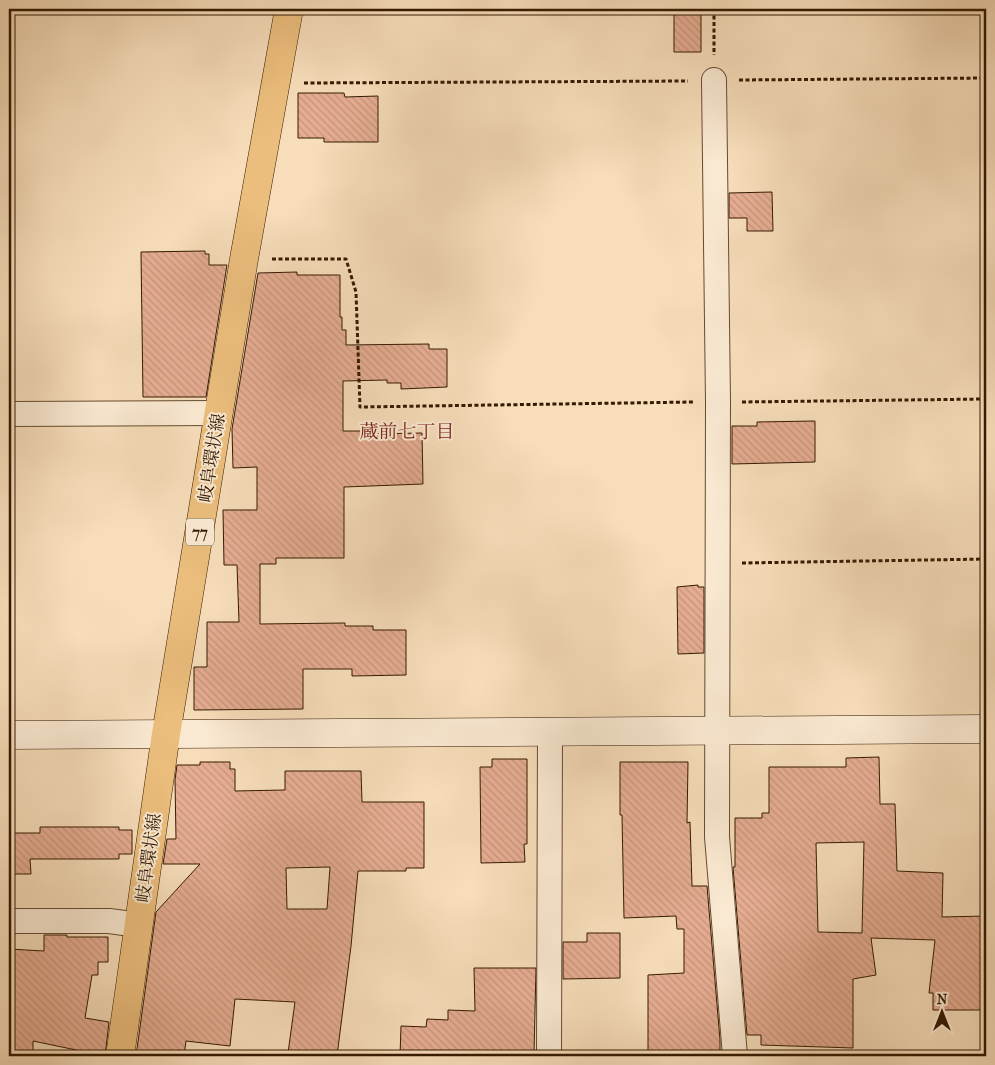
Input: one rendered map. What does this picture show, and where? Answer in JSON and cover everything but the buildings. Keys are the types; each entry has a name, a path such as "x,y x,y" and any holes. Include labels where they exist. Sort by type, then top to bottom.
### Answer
{"main road":[{"name":"岐阜環状線","path":"120,1056 166,734 244,259 289,9"}],"street":[{"path":"714,80 718,402 717,837 734,1056"},
{"path":"9,414 220,413"},
{"path":"9,736 986,729"},
{"path":"550,733 550,1056"},
{"path":"9,921 109,921 140,925"}],"path":[{"path":"714,9 714,80"},
{"path":"276,83 986,78"},
{"path":"244,259 346,259 356,292 360,407 986,399"},
{"path":"718,563 986,559"}],"district":[{"name":"蔵前七丁目","path":"407,432"}]}
